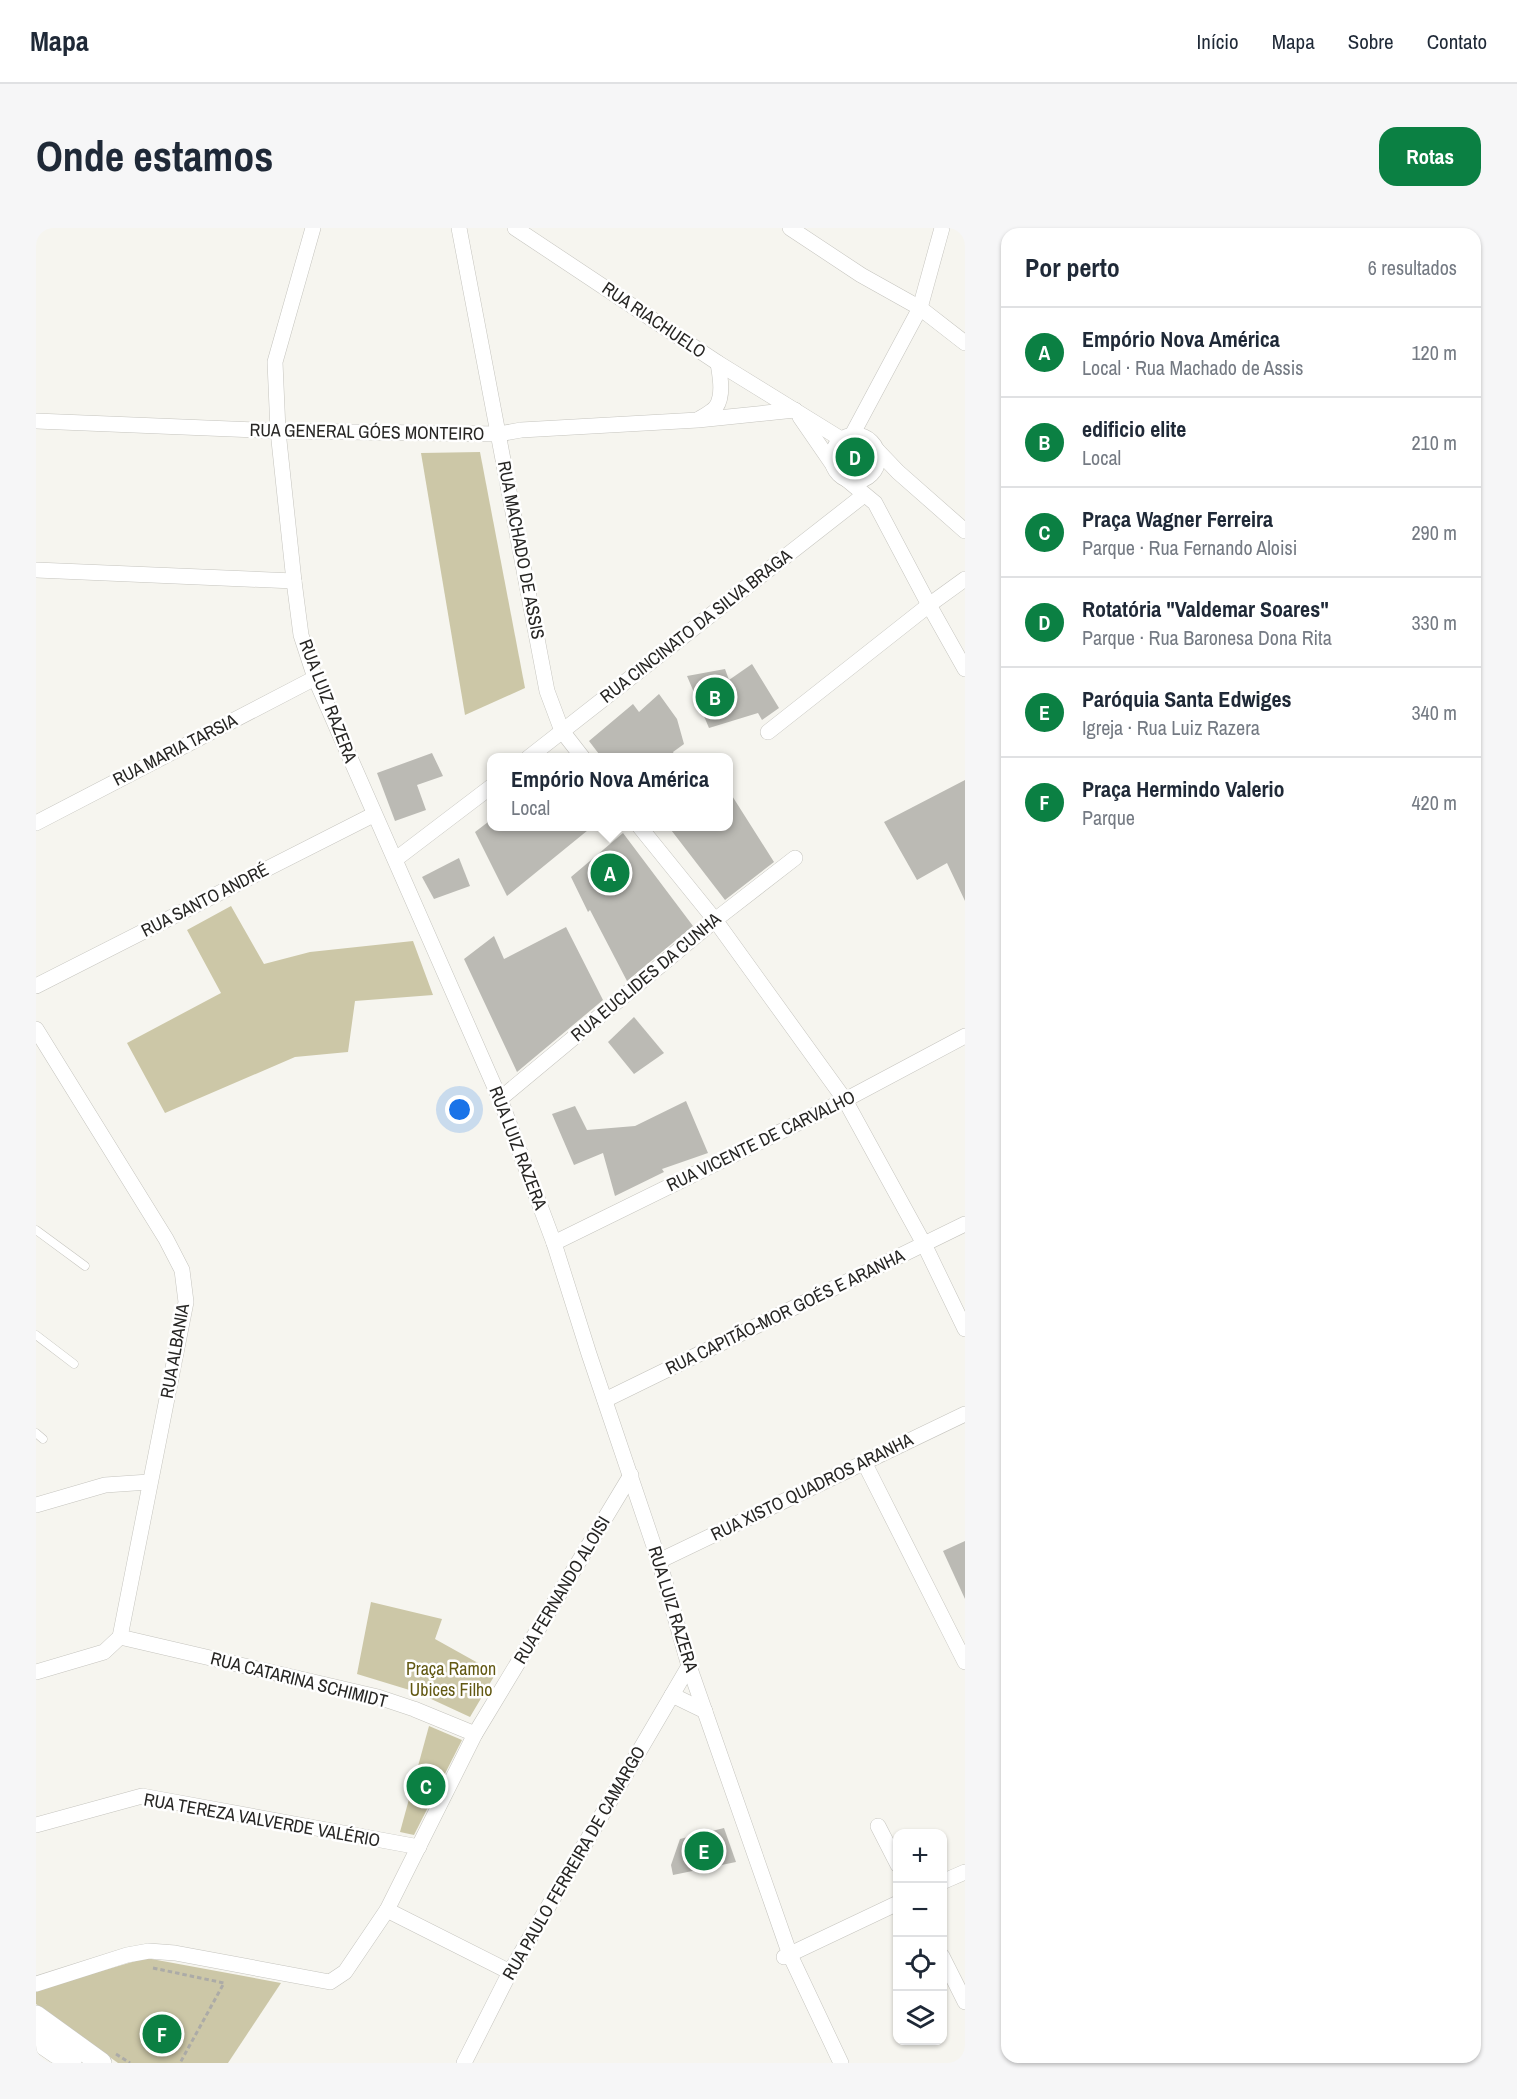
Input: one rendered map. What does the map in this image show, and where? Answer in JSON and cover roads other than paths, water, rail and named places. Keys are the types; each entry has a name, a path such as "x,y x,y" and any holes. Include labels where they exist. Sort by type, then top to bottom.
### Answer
{"main road":[{"path":"36,2016 103,2058"},
{"path":"36,2039 70,2063 103,2058"}],"street":[{"name":"RUA LUIZ RAZERA","path":"313,228 275,362 278,431 301,635 315,678 373,815 396,859 500,1099 554,1243 659,1561 689,1665 787,1956 841,2063"},
{"name":"RUA MACHADO DE ASSIS","path":"459,228 548,691 562,731 580,753"},
{"name":"RUA RIACHUELO","path":"515,228 718,363 795,410 847,437"},
{"path":"790,228 861,275 920,308 965,343"},
{"path":"874,470 865,478 852,481 846,479 840,476 833,465 833,451 847,437 920,308 942,228"},
{"path":"698,420 716,408 720,388 718,363"},
{"name":"RUA GENERAL GÓES MONTEIRO","path":"36,421 278,431 499,434 521,430 698,420 795,410"},
{"name":"RUA RIACHUELO","path":"795,410 833,465"},
{"path":"847,437 867,438 898,472 965,531"},
{"path":"869,499 877,464 877,450"},
{"path":"846,479 869,499 965,669"},
{"name":"RUA CINCINATO DA SILVA BRAGA","path":"534,753 869,499"},
{"path":"36,570 294,581"},
{"path":"768,732 928,605 965,579"},
{"name":"RUA MARIA TARSIA","path":"36,823 315,678"},
{"path":"396,859 487,790"},
{"name":"RUA SANTO ANDRÉ","path":"36,986 373,815"},
{"path":"643,831 715,920 844,1100 924,1244 965,1329"},
{"name":"RUA EUCLIDES DA CUNHA","path":"500,1099 715,920 795,858"},
{"name":"RUA ALBANIA","path":"36,1029 166,1239 182,1270 186,1302 120,1637"},
{"name":"RUA VICENTE DE CARVALHO","path":"554,1243 844,1100 965,1036"},
{"name":"RUA CAPITÃO-MOR GOÉS E ARANHA","path":"605,1400 965,1224"},
{"name":"RUA XISTO QUADROS ARANHA","path":"659,1561 965,1414"},
{"path":"864,1462 965,1662"},
{"name":"RUA FERNANDO ALOISI","path":"36,1984 128,1955 149,1951 176,1953 330,1982 345,1972 387,1910 475,1734 631,1475"},
{"path":"36,1505 105,1485 149,1482"},
{"path":"36,1672 105,1652 120,1637"},
{"name":"RUA CATARINA SCHIMIDT","path":"120,1637 378,1697 475,1734"},
{"name":"RUA PAULO FERREIRA DE CAMARGO","path":"464,2063 510,1972 689,1665"},
{"path":"672,1695 705,1711"},
{"name":"RUA TEREZA VALVERDE VALÉRIO","path":"36,1825 142,1796 419,1847"},
{"path":"878,1826 893,1857"},
{"path":"947,1880 965,1872"},
{"path":"787,1956 893,1905"},
{"path":"387,1910 510,1972"},
{"path":"947,1966 965,2002"}],"lane":[{"path":"36,1230 85,1266"},
{"path":"36,1335 74,1364"},
{"path":"36,1433 44,1439"}],"place":[{"name":"Rotatória \"Valdemar Soares\"","path":"855,457"},
{"name":"edificio elite","path":"715,697"},
{"name":"Empório Nova América","path":"610,873"},
{"name":"Praça Wagner Ferreira","path":"426,1786"},
{"name":"Paróquia Santa Edwiges","path":"704,1851"},
{"name":"Praça Hermindo Valerio","path":"162,2034"}],"park label":[{"name":"Praça Ramon Ubices Filho","path":"451,1679"}]}
